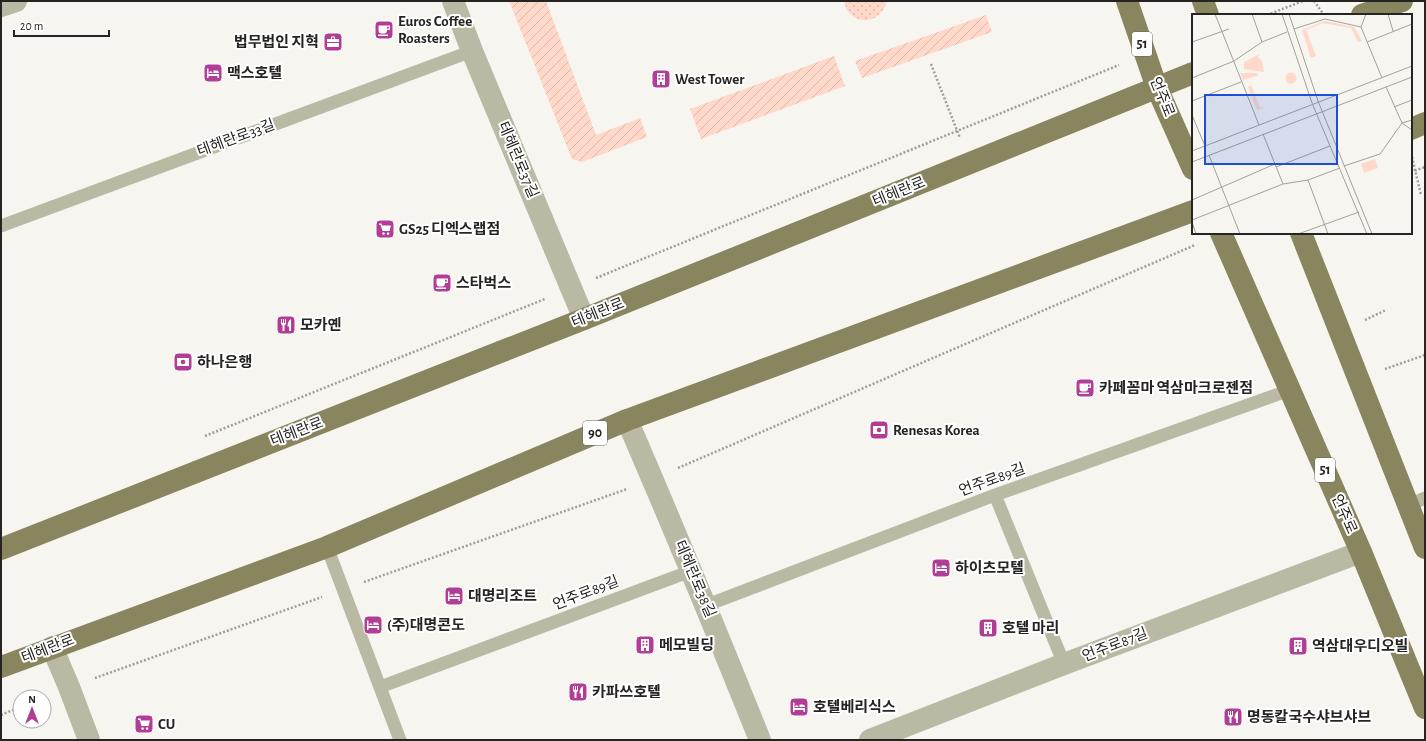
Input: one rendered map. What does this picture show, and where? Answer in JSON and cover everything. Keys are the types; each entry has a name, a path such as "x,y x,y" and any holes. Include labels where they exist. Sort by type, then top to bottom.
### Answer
{"main road":[{"name":"언주로","path":"1127,1 1157,88 1192,167"},
{"path":"1203,1 1208,14"},
{"path":"1365,14 1402,1"},
{"name":"테헤란로","path":"3,543 584,319 1192,73"},
{"path":"1412,129 1425,123"},
{"name":"테헤란로","path":"1,667 327,546 627,420 1192,211"},
{"name":"언주로","path":"1221,234 1361,552 1425,708"},
{"path":"1301,234 1358,379 1417,502 1425,548"}],"street":[{"path":"1,6 16,1"},
{"name":"테헤란로37길","path":"453,1 472,51 584,319"},
{"name":"테헤란로38길","path":"627,420 690,571 706,605 760,740"},
{"name":"언주로87길","path":"870,740 1064,664 1361,552"},
{"path":"52,647 89,740"}],"lane":[{"name":"테헤란로33길","path":"1,226 472,51"},
{"name":"언주로89길","path":"706,605 995,495 1290,390"},
{"path":"995,495 1064,664"},
{"path":"327,546 400,740"},
{"name":"언주로89길","path":"380,687 690,571"}],"path":[{"path":"1269,14 1303,1"},
{"path":"1314,1 1323,14"},
{"path":"932,64 969,164"},
{"path":"1412,158 1421,195"},
{"path":"1412,172 1425,167"},
{"path":"1358,379 1425,355"},
{"path":"1,715 12,710"}],"shaded area":[{"path":"509,1 546,1 596,135 640,118 647,137 582,162 572,159"},
{"path":"844,1 887,1 884,9 878,15 872,19 865,20 858,19 852,15 847,9"},
{"path":"986,15 992,32 862,78 855,61"},
{"path":"834,56 845,86 701,139 690,109"}],"place":[{"name":"Euros Coffee Roasters","path":"384,30"},
{"name":"법무법인 지혁","path":"333,42"},
{"name":"맥스호텔","path":"213,73"},
{"name":"West Tower","path":"661,79"},
{"name":"GS25 디엑스랩점","path":"385,229"},
{"name":"스타벅스","path":"442,283"},
{"name":"모카옌","path":"286,325"},
{"name":"하나은행","path":"183,362"},
{"name":"카페꼼마 역삼마크로젠점","path":"1085,388"},
{"name":"Renesas Korea","path":"879,430"},
{"name":"하이츠모텔","path":"941,568"},
{"name":"대명리조트","path":"454,596"},
{"name":"(주)대명콘도","path":"373,625"},
{"name":"호텔 마리","path":"988,628"},
{"name":"메모빌딩","path":"645,645"},
{"name":"역삼대우디오빌","path":"1298,646"},
{"name":"카파쓰호텔","path":"578,692"},
{"name":"호텔베리식스","path":"799,707"},
{"name":"명동칼국수샤브샤브","path":"1233,717"},
{"name":"CU","path":"144,724"}]}
